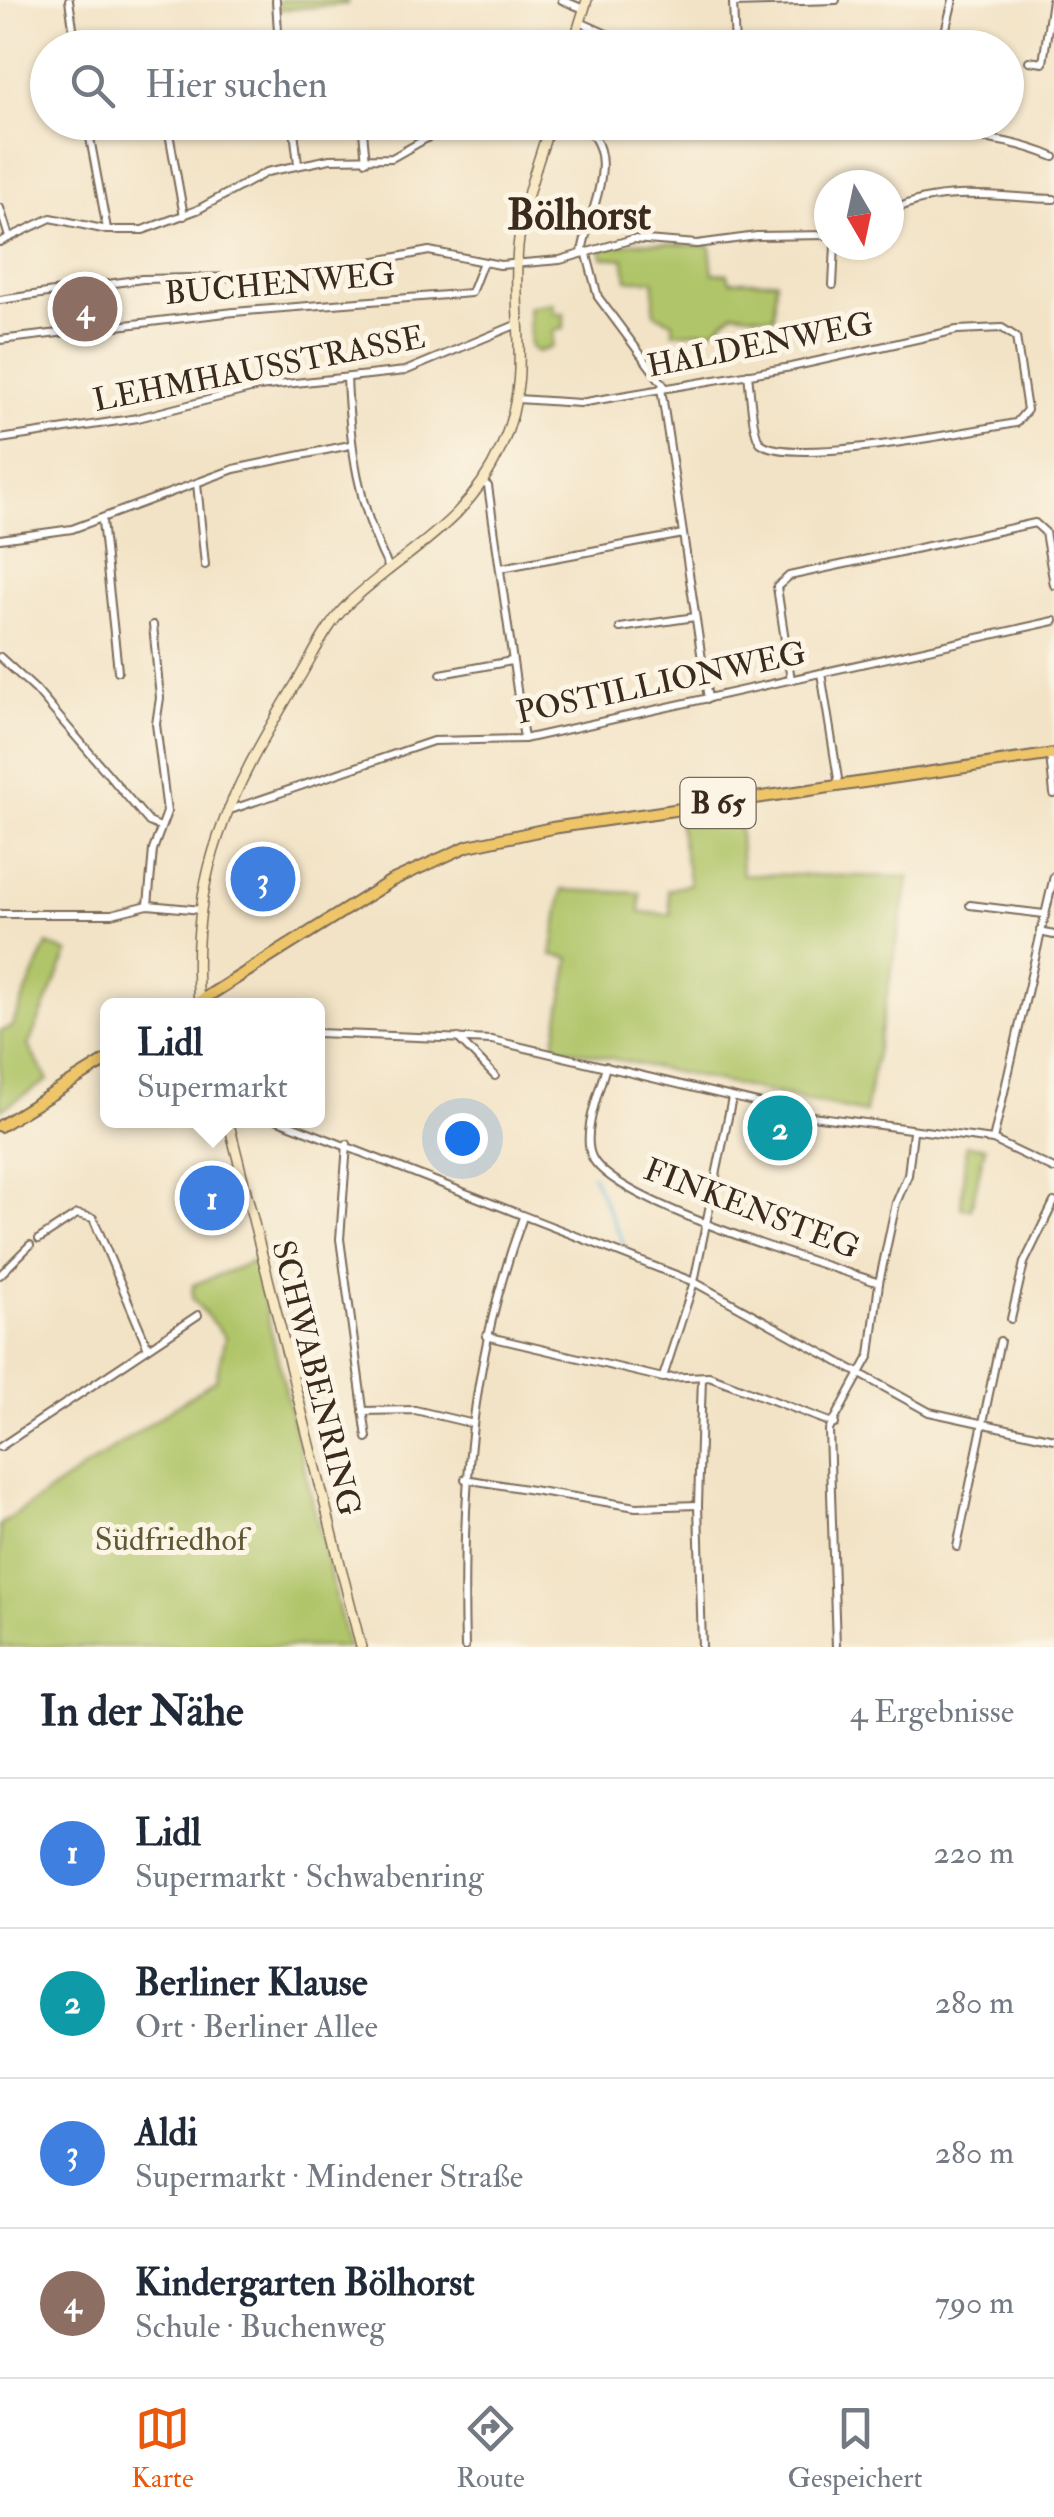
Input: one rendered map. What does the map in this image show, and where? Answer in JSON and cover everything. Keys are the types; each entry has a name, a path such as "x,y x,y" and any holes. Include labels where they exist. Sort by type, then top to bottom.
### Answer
{"main road":[{"name":"B 65","path":"205,998 390,881 468,846 510,835 1052,754"},
{"path":"0,1126 100,1064"}],"street":[{"path":"69,0 73,30"},
{"path":"276,0 278,30"},
{"path":"562,0 586,5 578,30"},
{"path":"735,30 734,3 836,0"},
{"path":"946,30 953,0"},
{"path":"1029,61 1043,63 1052,0"},
{"path":"580,22 598,30"},
{"path":"1043,45 1054,47"},
{"path":"90,140 107,230"},
{"path":"171,140 184,216"},
{"path":"295,140 298,164"},
{"path":"364,140 366,161"},
{"path":"0,242 51,218 107,230 143,230 184,216 267,172 330,159 392,158 425,140"},
{"path":"196,998 210,854 226,811 331,626 351,602 450,523 482,482 501,446 517,399 522,323 517,264 523,218 546,140"},
{"path":"597,140 600,198 584,252 598,296 663,388 708,699"},
{"path":"969,140 1028,146 1054,157"},
{"path":"904,205 937,197 1054,200"},
{"path":"0,208 9,237"},
{"path":"0,300 142,279 297,276 428,251 517,264 633,238 697,244 757,236 814,235"},
{"path":"833,285 834,260"},
{"name":"BUCHENWEG","path":"0,340 252,310 471,293 483,262"},
{"name":"LEHMHAUSSTRASSE","path":"0,440 138,418 258,388 405,371 522,323"},
{"name":"HALDENWEG","path":"517,399 565,405 748,374 957,330 1012,332 1027,410 1016,423 831,451 766,445 756,436 748,374"},
{"path":"348,378 350,445 360,497 390,571"},
{"path":"0,539 102,521 234,468 350,445"},
{"path":"482,482 488,486 524,740"},
{"path":"197,483 205,565"},
{"path":"102,521 118,671"},
{"path":"791,680 777,587 789,576 1036,523 1045,532 1054,586"},
{"path":"501,568 683,534"},
{"path":"620,628 696,617"},
{"name":"POSTILLIONWEG","path":"226,811 237,811 433,741 524,740 1054,622"},
{"path":"148,905 160,827 168,812 156,724 160,698 153,624"},
{"path":"0,657 36,690 149,822 160,827"},
{"path":"441,674 512,661"},
{"path":"821,674 839,786"},
{"path":"1052,754 1054,794"},
{"path":"993,1140 1054,876"},
{"path":"0,914 112,914 148,905 202,910"},
{"path":"970,905 1044,914"},
{"path":"1040,932 1054,935"},
{"path":"325,1032 492,1040 732,1098 912,1132 993,1140 1054,1168"},
{"path":"458,1038 494,1076"},
{"name":"FINKENSTEG","path":"606,1066 589,1142 593,1160 639,1196 879,1283"},
{"path":"663,1378 694,1282 732,1098"},
{"name":"SCHWABENRING","path":"230,1128 360,1647"},
{"path":"301,1128 694,1282 929,1412 1054,1439"},
{"path":"836,1647 829,1430 870,1355 879,1283 908,1174 912,1132"},
{"path":"346,1144 340,1240 367,1438"},
{"path":"1011,1319 1024,1263 1054,1202"},
{"path":"38,1238 77,1214 93,1218 148,1348"},
{"path":"465,1647 470,1423 486,1336 523,1217"},
{"path":"0,1275 30,1245"},
{"path":"1,1445 198,1315"},
{"path":"486,1336 663,1378 702,1376 835,1424"},
{"path":"956,1547 1000,1341"},
{"path":"702,1376 698,1505 702,1647"},
{"path":"362,1411 415,1410 470,1423"},
{"path":"466,1479 636,1506 698,1505"}],"green space":[{"path":"279,0 347,0 347,4 280,10"},
{"path":"637,242 710,246 713,273 728,274 730,281 776,281 774,317 734,312 713,330 673,333 673,322 654,314 654,280 627,280 624,259 602,257 602,248"},
{"path":"553,303 555,314 564,313 564,328 554,331 552,347 537,352 530,347 529,307"},
{"path":"739,811 742,874 909,877 865,1113 554,1046 570,958 552,955 562,890 640,893 640,912 671,915 668,890 690,884 678,819"},
{"path":"47,944 68,953 28,1046 48,1080 0,1110 0,1031 11,1028"},
{"path":"966,1145 985,1147 971,1209 961,1208"},
{"name":"Südfriedhof","path":"254,1261 348,1647 0,1647 0,1525 216,1379 225,1337 192,1298 193,1285"}],"waterway":[{"path":"592,1175 624,1244"}],"place":[{"name":"Kindergarten Bölhorst","path":"85,309"},
{"name":"Aldi","path":"263,879"},
{"name":"Berliner Klause","path":"780,1128"},
{"name":"Lidl","path":"212,1198"}],"district":[{"name":"Bölhorst","path":"579,214"}]}
